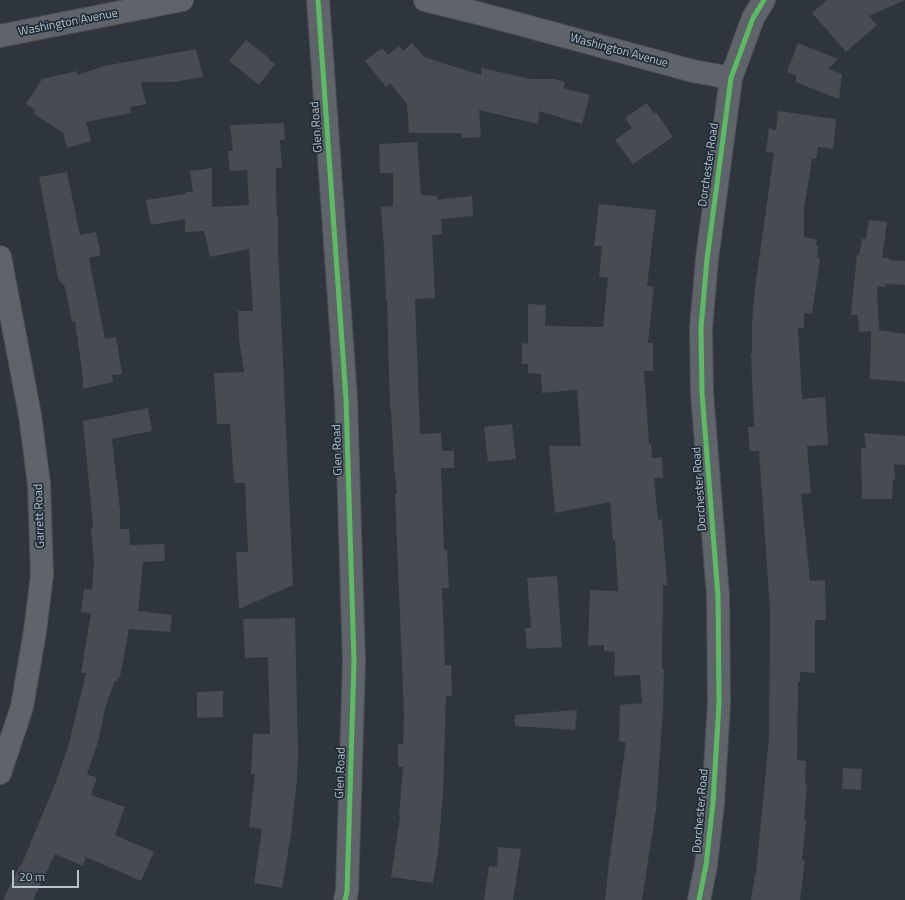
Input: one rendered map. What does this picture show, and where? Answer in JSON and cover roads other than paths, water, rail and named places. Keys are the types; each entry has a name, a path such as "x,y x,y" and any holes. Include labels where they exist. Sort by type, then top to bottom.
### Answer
{"street":[{"name":"Washington Avenue","path":"0,36 182,0"},
{"name":"Glen Road","path":"318,0 346,399 354,654 348,892 345,900"},
{"name":"Washington Avenue","path":"425,0 494,17 693,72 731,78"},
{"path":"731,78 753,18 764,0"},
{"name":"Dorchester Road","path":"699,900 706,866 713,803 719,703 718,596 702,393 701,328 706,259 731,78"},
{"name":"Garrett Road","path":"0,257 30,415 40,484 42,575 35,632 22,707 0,773"}]}
